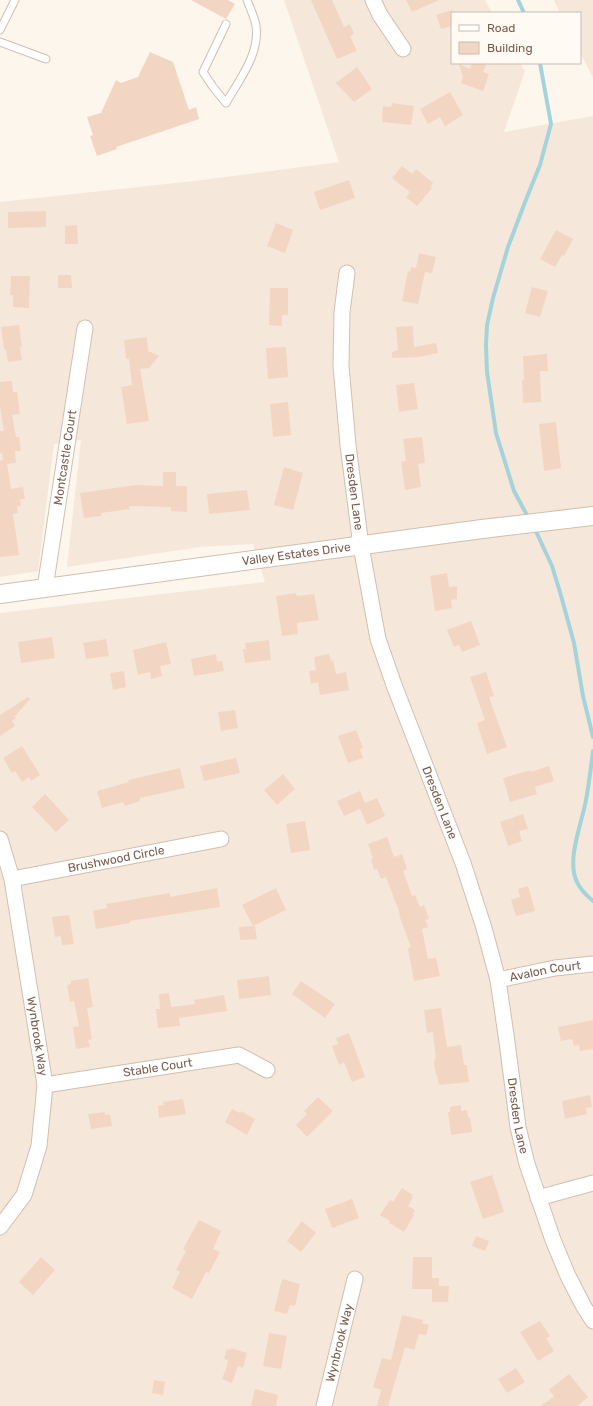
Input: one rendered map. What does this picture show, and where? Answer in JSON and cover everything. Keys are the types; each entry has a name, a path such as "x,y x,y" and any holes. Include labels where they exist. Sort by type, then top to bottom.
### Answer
{"street":[{"path":"373,0 380,15 403,49"},
{"name":"Dresden Lane","path":"347,273 342,312 341,366 348,445 361,546 378,639 394,685 466,871 484,928 498,980 518,1127 527,1164 538,1198 568,1276 593,1321"},
{"name":"Montcastle Court","path":"45,588 85,328"},
{"name":"Valley Estates Drive","path":"0,594 482,529 593,516"},
{"name":"Wynbrook Way","path":"0,839 12,879 45,1084 39,1146 24,1195 0,1227"},
{"name":"Brushwood Circle","path":"12,879 220,839"},
{"name":"Avalon Court","path":"498,980 555,968 593,964"},
{"name":"Stable Court","path":"45,1084 239,1055 268,1070"},
{"path":"538,1198 593,1183"},
{"name":"Wynbrook Way","path":"324,1406 355,1279"}],"lane":[{"path":"0,30 15,0"},
{"path":"226,24 203,72 226,102 246,69 256,43 256,26 247,0"},
{"path":"0,42 46,59"}],"shaded area":[{"path":"284,0 485,0 491,12 451,12 451,64 521,64 525,71 504,132 593,116 593,1406 0,1406 0,613 265,582 253,544 200,547 67,567 81,440 54,444 38,571 0,577 0,202 194,181 339,162"},
{"path":"554,0 593,0 593,78 581,54 581,12 560,12"}],"building":[{"path":"191,0 228,0 235,4 226,19"},
{"path":"311,0 332,0 344,27 350,24 354,34 350,36 357,51 337,59"},
{"path":"406,0 439,0 412,12"},
{"path":"452,10 451,26 441,29 436,15"},
{"path":"150,52 173,62 189,110 196,107 199,119 116,147 117,149 97,156 90,136 93,135 87,117 101,113 116,80 121,83 138,77"},
{"path":"459,64 470,69 472,64 486,65 483,72 489,74 483,91 461,83 463,77"},
{"path":"357,67 372,89 354,102 336,83"},
{"path":"450,92 463,115 445,126 440,117 428,124 420,109"},
{"path":"392,103 414,106 411,125 382,122 383,106 391,107"},
{"path":"402,166 412,174 416,169 433,183 430,187 432,188 417,206 406,197 410,192 392,178"},
{"path":"349,180 355,198 320,210 314,192"},
{"path":"46,211 46,227 8,228 8,212"},
{"path":"276,223 293,230 285,253 267,246"},
{"path":"77,225 78,244 65,244 65,226"},
{"path":"556,230 573,239 564,256 562,255 555,267 540,259"},
{"path":"419,253 436,257 432,273 425,272 418,304 402,301 408,271 410,272 411,267 416,268"},
{"path":"58,275 71,275 72,288 58,288"},
{"path":"11,276 30,276 29,308 13,307 13,295 10,295"},
{"path":"532,287 548,291 540,317 525,313"},
{"path":"270,288 288,288 288,315 282,315 282,326 269,325"},
{"path":"19,325 22,360 8,362 6,349 4,349 1,327"},
{"path":"413,326 414,347 436,343 438,353 419,357 392,358 392,352 398,350 396,327"},
{"path":"147,337 148,351 159,356 149,368 140,369 149,421 127,424 121,387 132,385 129,359 126,359 124,340"},
{"path":"286,347 288,377 268,379 266,348"},
{"path":"547,354 548,371 540,371 541,402 523,403 523,356"},
{"path":"12,381 13,392 17,392 20,414 12,415 16,437 19,437 21,451 15,451 16,463 7,464 11,489 23,487 25,499 20,499 21,506 17,506 18,513 13,514 19,555 0,557 0,461 3,460 2,453 0,453 0,431 4,431 0,407 0,382"},
{"path":"414,383 418,409 399,412 396,385"},
{"path":"288,402 291,435 273,437 270,404"},
{"path":"556,422 561,468 544,471 539,424"},
{"path":"422,437 425,463 418,464 421,487 405,490 401,462 406,461 403,439"},
{"path":"284,467 303,473 293,510 274,505"},
{"path":"163,472 176,472 176,486 187,486 187,512 171,511 171,507 129,506 130,509 101,513 101,516 84,518 80,493 136,485 163,486"},
{"path":"247,490 250,510 209,514 207,494"},
{"path":"447,573 449,587 457,586 457,599 451,600 452,608 435,611 430,576"},
{"path":"296,593 297,596 314,594 319,620 297,623 298,634 282,636 276,596"},
{"path":"471,621 480,645 462,652 459,645 454,647 447,630"},
{"path":"52,637 55,658 21,663 18,642"},
{"path":"106,639 109,656 86,659 83,643"},
{"path":"269,640 271,660 245,663 243,649 246,649 245,643"},
{"path":"166,642 171,664 160,666 162,676 151,679 150,672 138,675 133,650"},
{"path":"216,654 217,662 222,661 224,671 194,676 191,659"},
{"path":"329,654 331,661 333,660 336,674 346,672 349,690 320,695 318,682 311,684 309,671 316,670 314,657"},
{"path":"124,671 126,687 113,690 110,673"},
{"path":"486,672 494,696 489,697 507,747 487,754 477,723 485,720 470,677"},
{"path":"28,697 30,699 12,721 15,726 0,736 0,715"},
{"path":"235,710 238,728 221,731 218,712"},
{"path":"356,730 363,748 360,750 363,758 348,763 338,736"},
{"path":"22,746 40,775 31,781 29,777 22,782 15,771 12,773 3,758"},
{"path":"236,758 240,773 204,781 200,766"},
{"path":"549,766 554,781 535,787 537,794 510,802 503,778 531,770 531,772"},
{"path":"180,768 185,788 140,798 140,801 125,806 123,802 102,808 97,791 129,782 128,780"},
{"path":"283,774 295,789 277,805 264,790"},
{"path":"360,791 365,803 377,798 385,816 367,825 360,809 344,816 337,801"},
{"path":"45,794 69,820 56,832 32,807"},
{"path":"523,814 528,829 519,831 522,841 508,846 500,822"},
{"path":"305,821 310,850 291,853 286,824"},
{"path":"387,837 394,857 402,854 407,869 403,871 412,896 415,895 420,907 424,905 429,919 425,920 428,927 422,929 428,959 436,958 440,976 414,981 408,948 411,947 399,915 400,914 386,877 381,879 377,869 374,870 371,859 373,858 368,844"},
{"path":"528,886 535,911 516,916 511,900 520,897 518,889"},
{"path":"217,888 220,907 130,921 130,923 96,929 93,911 107,908 106,904 170,893 170,897"},
{"path":"276,888 286,910 253,926 242,905"},
{"path":"69,915 74,944 62,945 61,936 55,937 52,917"},
{"path":"255,926 257,939 240,940 239,927"},
{"path":"269,976 271,995 239,999 237,980"},
{"path":"88,978 93,1007 87,1008 92,1039 88,1040 90,1047 76,1049 73,1027 79,1026 74,1001 70,1002 67,985 71,984 71,981"},
{"path":"301,981 335,1004 325,1018 292,994"},
{"path":"169,993 171,1007 195,1004 194,1000 224,995 227,1011 179,1018 180,1026 158,1028 156,1009 160,1009 159,994"},
{"path":"441,1008 447,1047 461,1045 464,1065 467,1065 469,1082 439,1085 434,1063 436,1059 433,1032 427,1033 424,1010"},
{"path":"593,1020 593,1049 580,1051 579,1045 574,1046 572,1039 561,1041 558,1027"},
{"path":"349,1033 365,1077 352,1082 344,1062 339,1065 332,1046 338,1044 336,1038"},
{"path":"590,1095 592,1107 586,1108 587,1114 565,1119 562,1101"},
{"path":"318,1097 333,1111 307,1137 296,1125 307,1114 304,1111"},
{"path":"183,1099 186,1114 159,1118 158,1106 164,1105 163,1102"},
{"path":"461,1105 461,1111 467,1110 468,1117 470,1117 472,1132 451,1135 448,1112 450,1112 450,1107"},
{"path":"232,1109 240,1113 241,1111 255,1119 247,1135 225,1122"},
{"path":"105,1112 105,1115 110,1114 112,1126 91,1129 88,1114"},
{"path":"492,1175 504,1212 483,1219 470,1182"},
{"path":"402,1188 413,1195 408,1206 415,1210 414,1215 404,1232 389,1223 390,1221 380,1215 390,1200 393,1202"},
{"path":"352,1199 359,1218 332,1228 325,1209"},
{"path":"199,1220 221,1231 213,1249 220,1252 209,1273 206,1272 192,1299 172,1288 180,1272 176,1270 186,1251 183,1249"},
{"path":"302,1221 316,1233 301,1252 287,1241"},
{"path":"476,1236 489,1241 485,1251 472,1246"},
{"path":"41,1257 55,1270 33,1295 19,1282"},
{"path":"413,1257 432,1257 432,1278 439,1278 439,1286 449,1286 448,1302 432,1302 432,1289 412,1289"},
{"path":"282,1279 300,1284 295,1306 290,1305 287,1314 274,1311"},
{"path":"402,1315 423,1320 422,1323 429,1325 426,1335 419,1334 414,1350 405,1347 388,1406 377,1406 381,1390 373,1387 382,1358 391,1360"},
{"path":"540,1321 550,1336 546,1338 554,1351 538,1361 520,1332"},
{"path":"269,1333 287,1336 281,1369 263,1366"},
{"path":"231,1348 247,1353 243,1368 238,1366 232,1383 222,1379 228,1363 228,1360 224,1359 227,1349 230,1350"},
{"path":"516,1368 525,1382 507,1393 498,1379"},
{"path":"569,1374 588,1397 577,1406 541,1406 554,1396 549,1390"},
{"path":"154,1380 165,1382 163,1395 152,1393"},
{"path":"255,1389 278,1395 276,1406 251,1406"}],"waterway":[{"path":"518,0 524,12"},
{"path":"529,519 514,491 496,433 487,372 486,345 487,325 493,298 508,247 540,165 551,124 540,64"},
{"path":"534,527 552,566 560,592 574,643 583,696 593,737"},
{"path":"593,751 587,794 576,841 573,863 574,873 578,885 593,901"}]}
